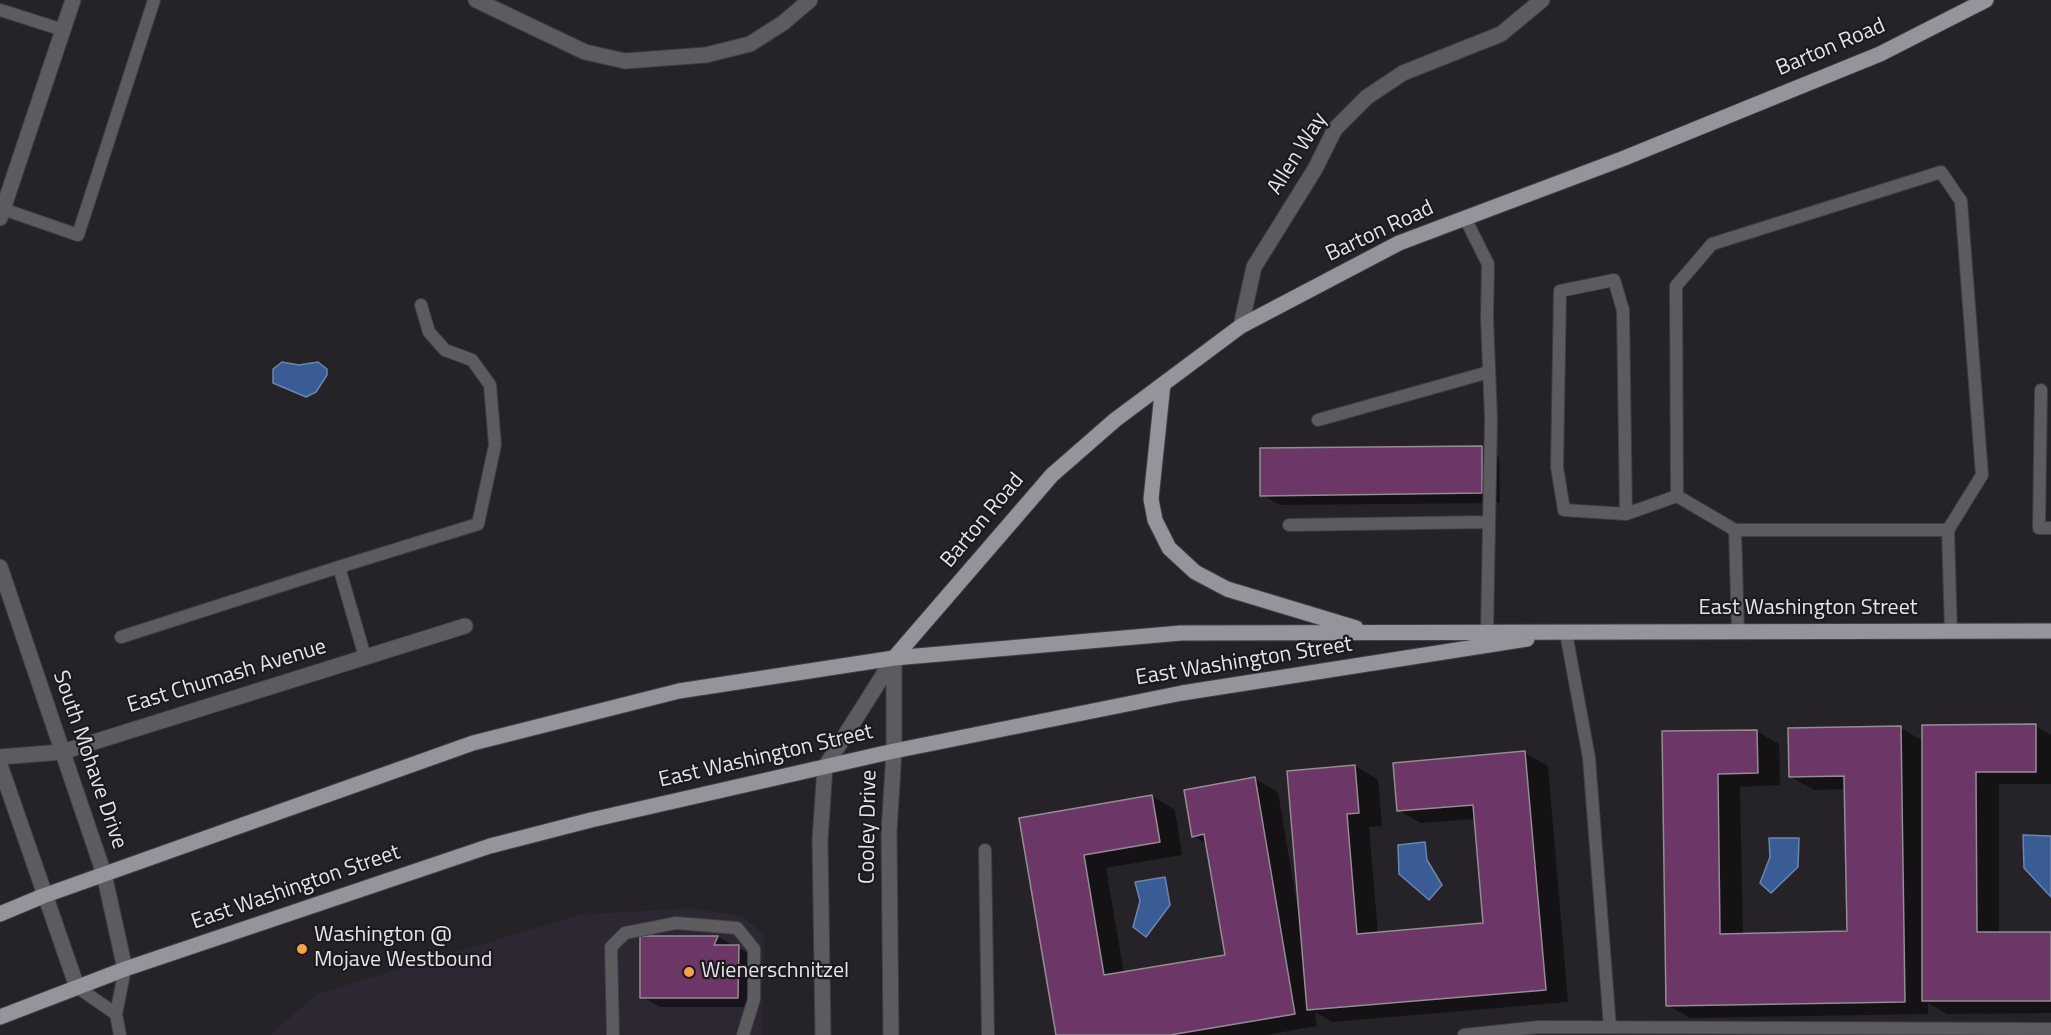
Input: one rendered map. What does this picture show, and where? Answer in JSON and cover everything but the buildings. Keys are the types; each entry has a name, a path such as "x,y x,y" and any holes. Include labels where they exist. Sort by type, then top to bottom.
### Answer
{"main road":[{"name":"Barton Road","path":"894,658 1052,475 1115,420 1241,326 1399,243 1622,159 1880,54 1986,0"},
{"path":"1162,384 1151,499 1155,520 1169,548 1196,572 1227,589 1372,633"},
{"name":"East Washington Street","path":"0,914 43,896 473,743 679,691 894,658 1181,633 2051,631"},
{"name":"East Washington Street","path":"0,1017 126,969 490,846 591,820 894,751 1182,693 1566,633"}],"street":[{"path":"1,212 73,0"},
{"path":"476,0 585,51 625,61 706,55 750,44 783,23 810,0"},
{"name":"Allen Way","path":"1241,326 1254,267 1316,169 1335,129 1367,96 1403,73 1501,34 1542,0"},
{"name":"South Mohave Drive","path":"0,567 104,874 126,969"},
{"name":"East Chumash Avenue","path":"0,757 62,753 465,626"},
{"name":"Cooley Drive","path":"891,1035 890,832 894,751 894,658"},
{"name":"Cooley Drive","path":"823,1035 820,840 825,767 894,658"},
{"path":"0,765 43,896 77,987"}],"lane":[{"path":"1,212 78,235 154,0"},
{"path":"0,10 63,30"},
{"path":"1677,495 1676,286 1712,244 1941,172 1961,201 1982,476 1948,530 1951,632"},
{"path":"1465,218 1488,264 1491,418 1486,631"},
{"path":"1626,514 1623,310 1614,280 1560,291 1557,467 1564,510 1626,514 1677,495"},
{"path":"121,637 478,524 495,445 490,386 472,360 445,350 429,332 421,305"},
{"path":"1318,420 1489,372"},
{"path":"2041,390 2039,528 2051,528"},
{"path":"1677,495 1735,530 1948,530"},
{"path":"1289,525 1487,522"},
{"path":"1735,530 1738,632"},
{"path":"339,567 365,657"},
{"path":"1566,633 1589,758 1610,1027"},
{"path":"985,850 988,1035"},
{"path":"614,1035 611,947 625,933 676,923 737,928 754,949 754,999 743,1035"},
{"path":"120,1035 116,1014 126,969"},
{"path":"77,987 116,1014"},
{"path":"1464,1035 1539,1027 2051,1029"}],"shaded area":[{"path":"691,908 744,917 764,935 762,1035 270,1035 317,994 579,915"}],"water":[{"path":"282,362 299,365 318,362 327,369 327,375 316,392 306,397 273,383 273,369"},
{"path":"2023,835 2051,836 2051,897 2024,868"},
{"path":"1769,838 1799,838 1798,867 1771,893 1760,883 1770,857"},
{"path":"1425,842 1427,860 1442,885 1429,900 1399,874 1398,845"},
{"path":"1165,877 1170,905 1146,937 1133,927 1140,901 1135,882"}],"place":[{"name":"Washington @ Mojave Westbound","path":"302,949"},
{"name":"Wienerschnitzel","path":"689,972"}]}
